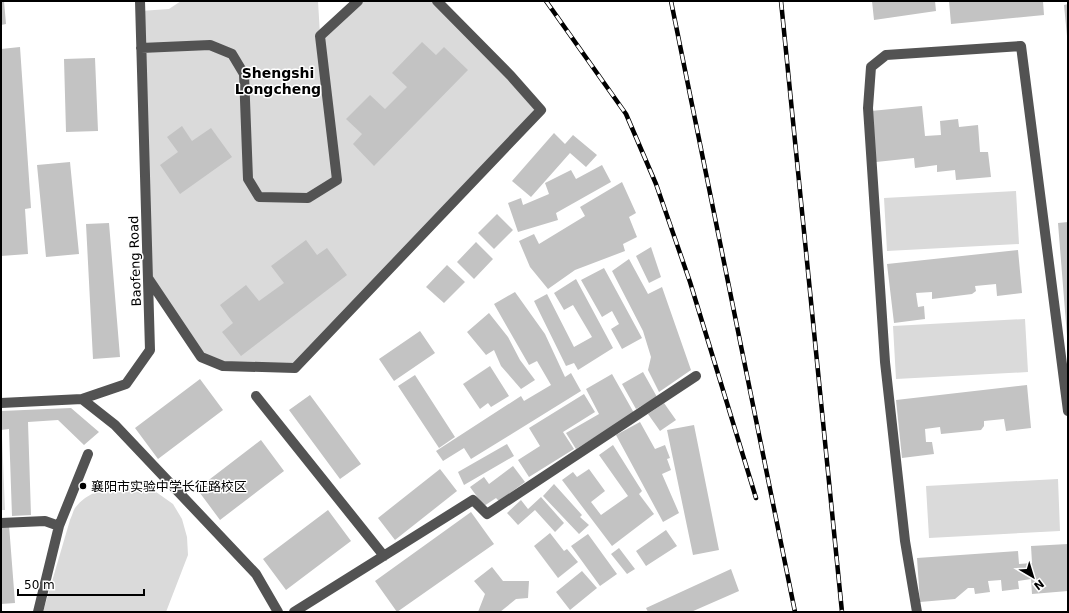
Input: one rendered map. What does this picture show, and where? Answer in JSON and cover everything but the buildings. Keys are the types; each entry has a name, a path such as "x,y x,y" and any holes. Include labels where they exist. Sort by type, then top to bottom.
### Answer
{"street":[{"name":"Baofeng Road","path":"1,403 82,400 126,384 150,350 140,1"},
{"path":"141,48 210,45 232,54 244,74 248,179 259,197 308,198 337,180 320,36 358,1"},
{"path":"148,278 201,357 222,366 295,368 541,110 511,76 437,1"},
{"path":"917,612 905,541 885,362 868,108 871,67 886,55 1020,46 1068,411"},
{"path":"294,612 473,500 487,514 696,376"},
{"path":"256,396 384,556"},
{"path":"82,400 116,425 256,574 278,612"},
{"path":"38,612 59,526 88,454"},
{"path":"1,523 45,521 59,526"}],"shaded area":[{"path":"181,1 318,1 320,35 358,1 437,1 541,110 295,368 223,366 201,357 148,278 140,11 169,9"},
{"path":"1016,191 1019,244 887,251 884,198"},
{"path":"1025,319 1028,372 896,379 893,326"},
{"path":"2,436 5,510 1,510"},
{"path":"1058,479 1060,531 929,538 926,486"},
{"path":"124,485 149,487 173,504 182,519 187,537 188,555 166,612 43,612 70,520 75,508 91,494 104,489"}],"railway":[{"path":"546,1 626,114 656,184 690,282 756,498"},
{"path":"671,1 795,612"},
{"path":"781,1 842,612"}],"place":[{"name":"襄阳市实验中学长征路校区","path":"83,486"}],"district":[{"name":"Shengshi Longcheng","path":"278,82"}]}
